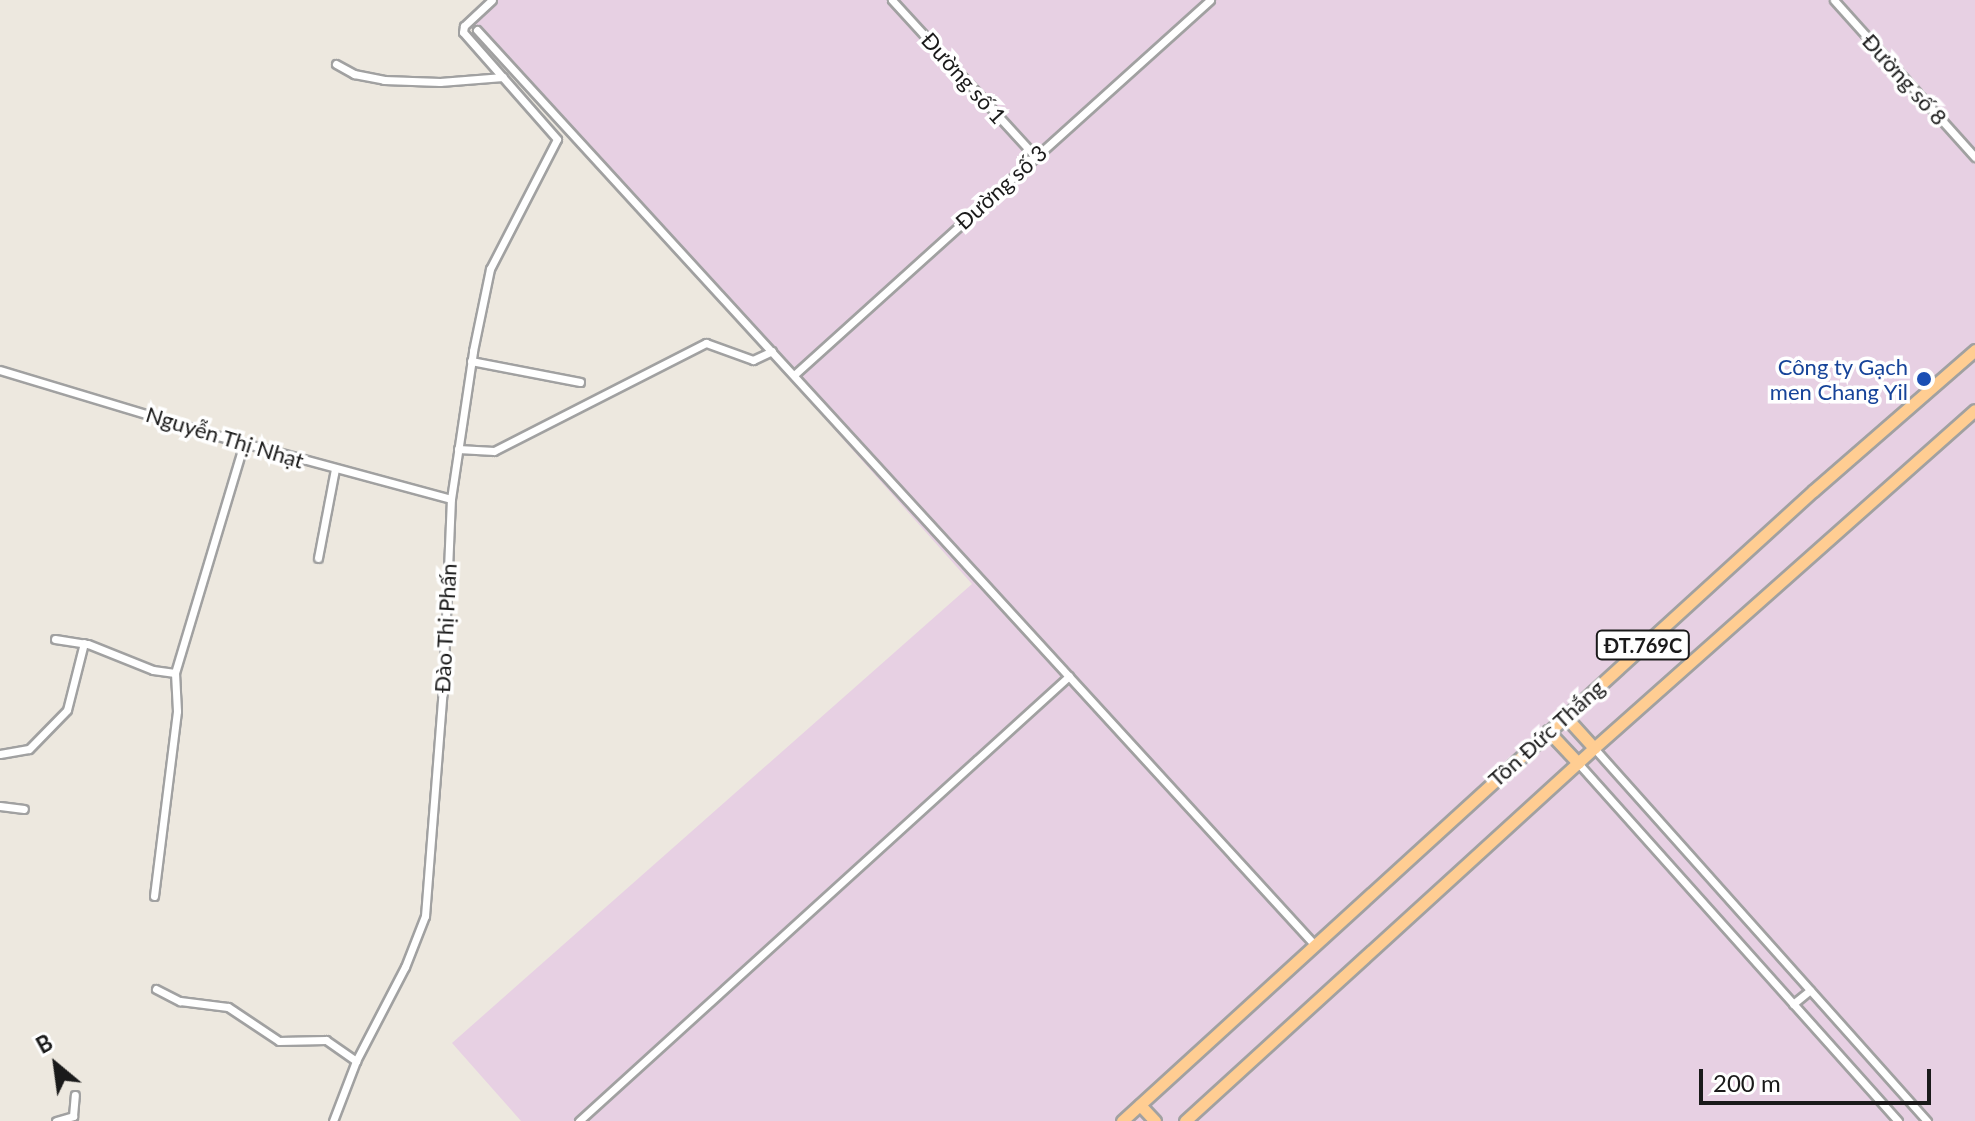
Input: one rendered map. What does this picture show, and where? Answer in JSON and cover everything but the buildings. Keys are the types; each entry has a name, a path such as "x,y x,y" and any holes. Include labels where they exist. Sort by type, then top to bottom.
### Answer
{"main road":[{"name":"Tôn Đức Thắng","path":"1122,1121 1813,491 1975,350"},
{"name":"Tôn Đức Thắng","path":"1185,1121 1594,748 1975,410"},
{"path":"1565,716 1594,748"},
{"path":"1548,731 1578,763"},
{"path":"1140,1105 1155,1121"}],"street":[{"path":"492,0 464,26 463,32 503,77"},
{"name":"Đường số 1","path":"892,0 1035,156"},
{"name":"Đường số 3","path":"794,375 1210,0"},
{"name":"Đường số 8","path":"1834,0 1975,157"},
{"path":"477,30 1314,944"},
{"path":"336,64 354,74 384,80 440,82 503,77"},
{"name":"Đào Thị Phấn","path":"333,1121 356,1061 405,967 425,916 433,783 443,689 451,499 471,361 490,269 557,139 503,77"},
{"path":"458,449 494,451 706,343 753,360 772,351"},
{"path":"471,361 580,382"},
{"name":"Nguyễn Thị Nhạt","path":"0,370 244,443 451,499"},
{"path":"154,896 177,711 175,673 244,443"},
{"path":"318,558 335,469"},
{"path":"55,639 84,643 153,670 175,673"},
{"path":"0,754 29,749 67,710 84,643"},
{"path":"579,1121 1069,676"},
{"path":"1594,748 1927,1121"},
{"path":"1578,763 1898,1121"},
{"path":"0,806 24,809"},
{"path":"156,989 180,1001 228,1007 279,1041 326,1040 356,1061"},
{"path":"1793,1004 1810,990"},
{"path":"56,1121 73,1116 75,1095"}],"shaded area":[{"path":"485,0 1975,0 1975,1121 521,1121 452,1043 972,584 467,17"}],"place":[{"name":"Công ty Gạch men Chang Yil","path":"1924,379"}]}
